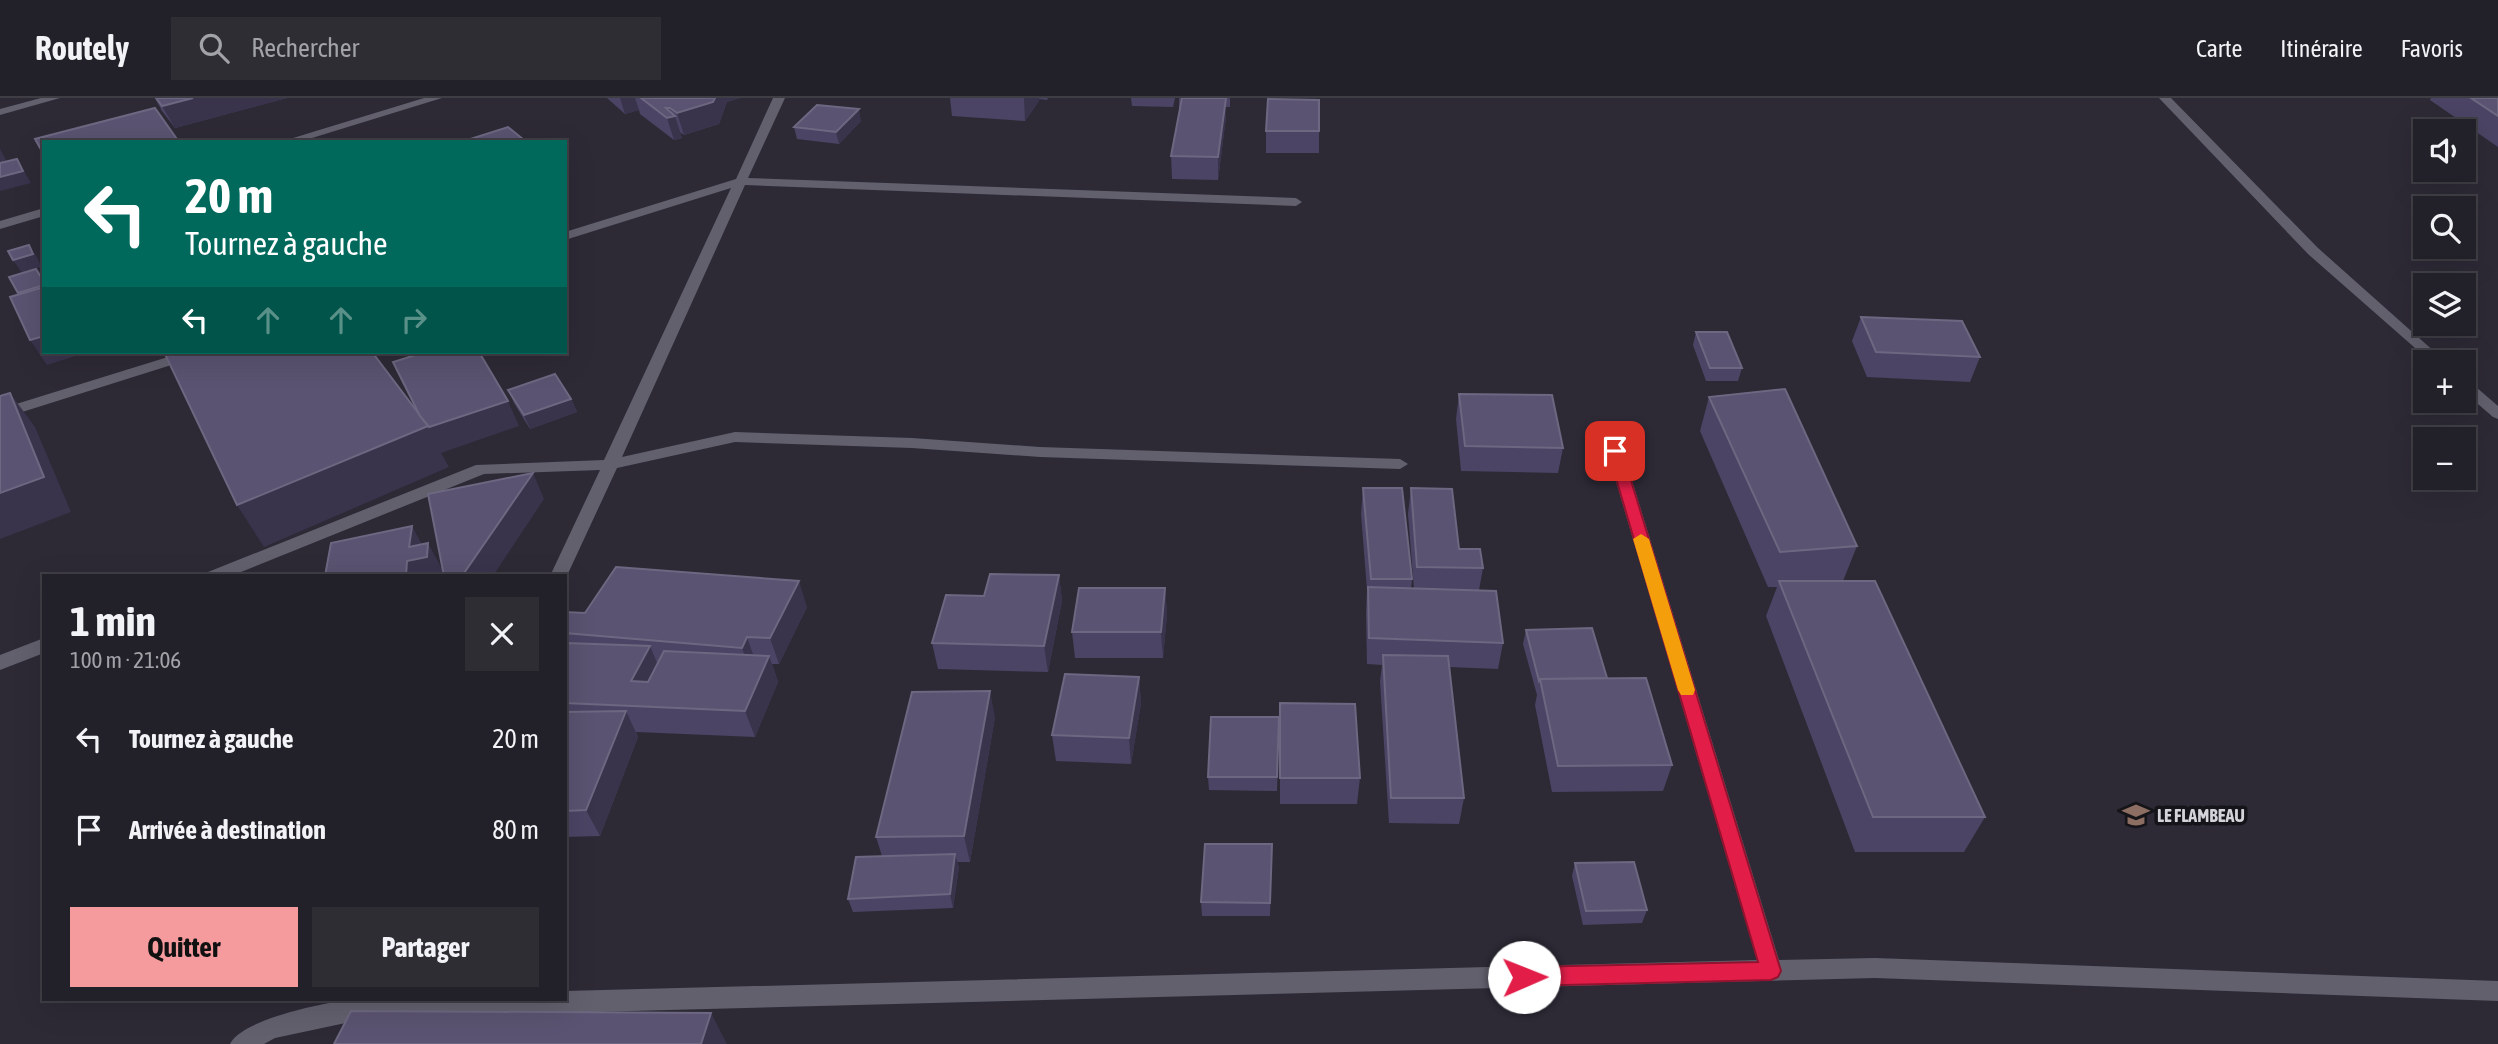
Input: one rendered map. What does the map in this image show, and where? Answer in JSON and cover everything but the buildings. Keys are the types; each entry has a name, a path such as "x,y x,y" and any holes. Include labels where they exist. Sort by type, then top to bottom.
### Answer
{"street":[{"path":"0,112 54,98"},
{"path":"293,140 436,98"},
{"path":"560,574 607,466 779,98"},
{"path":"2165,98 2313,251 2425,350"},
{"path":"567,235 741,181 1296,202"},
{"path":"0,225 42,213"},
{"path":"0,414 192,354"},
{"path":"2476,395 2498,414"},
{"path":"219,574 482,469 607,466 736,437 912,443 1040,452 1400,464"},
{"path":"1615,451 1771,971"},
{"path":"0,663 42,646"},
{"path":"567,999 1875,968 2498,992"},
{"path":"242,1044 270,1028 371,1003 458,1001"}],"slow traffic":[{"path":"1641,539 1687,690"}],"place":[{"name":"LE FLAMBEAU","path":"2136,815"}],"route":[{"path":"1524,977 1771,971 1615,451"}]}
